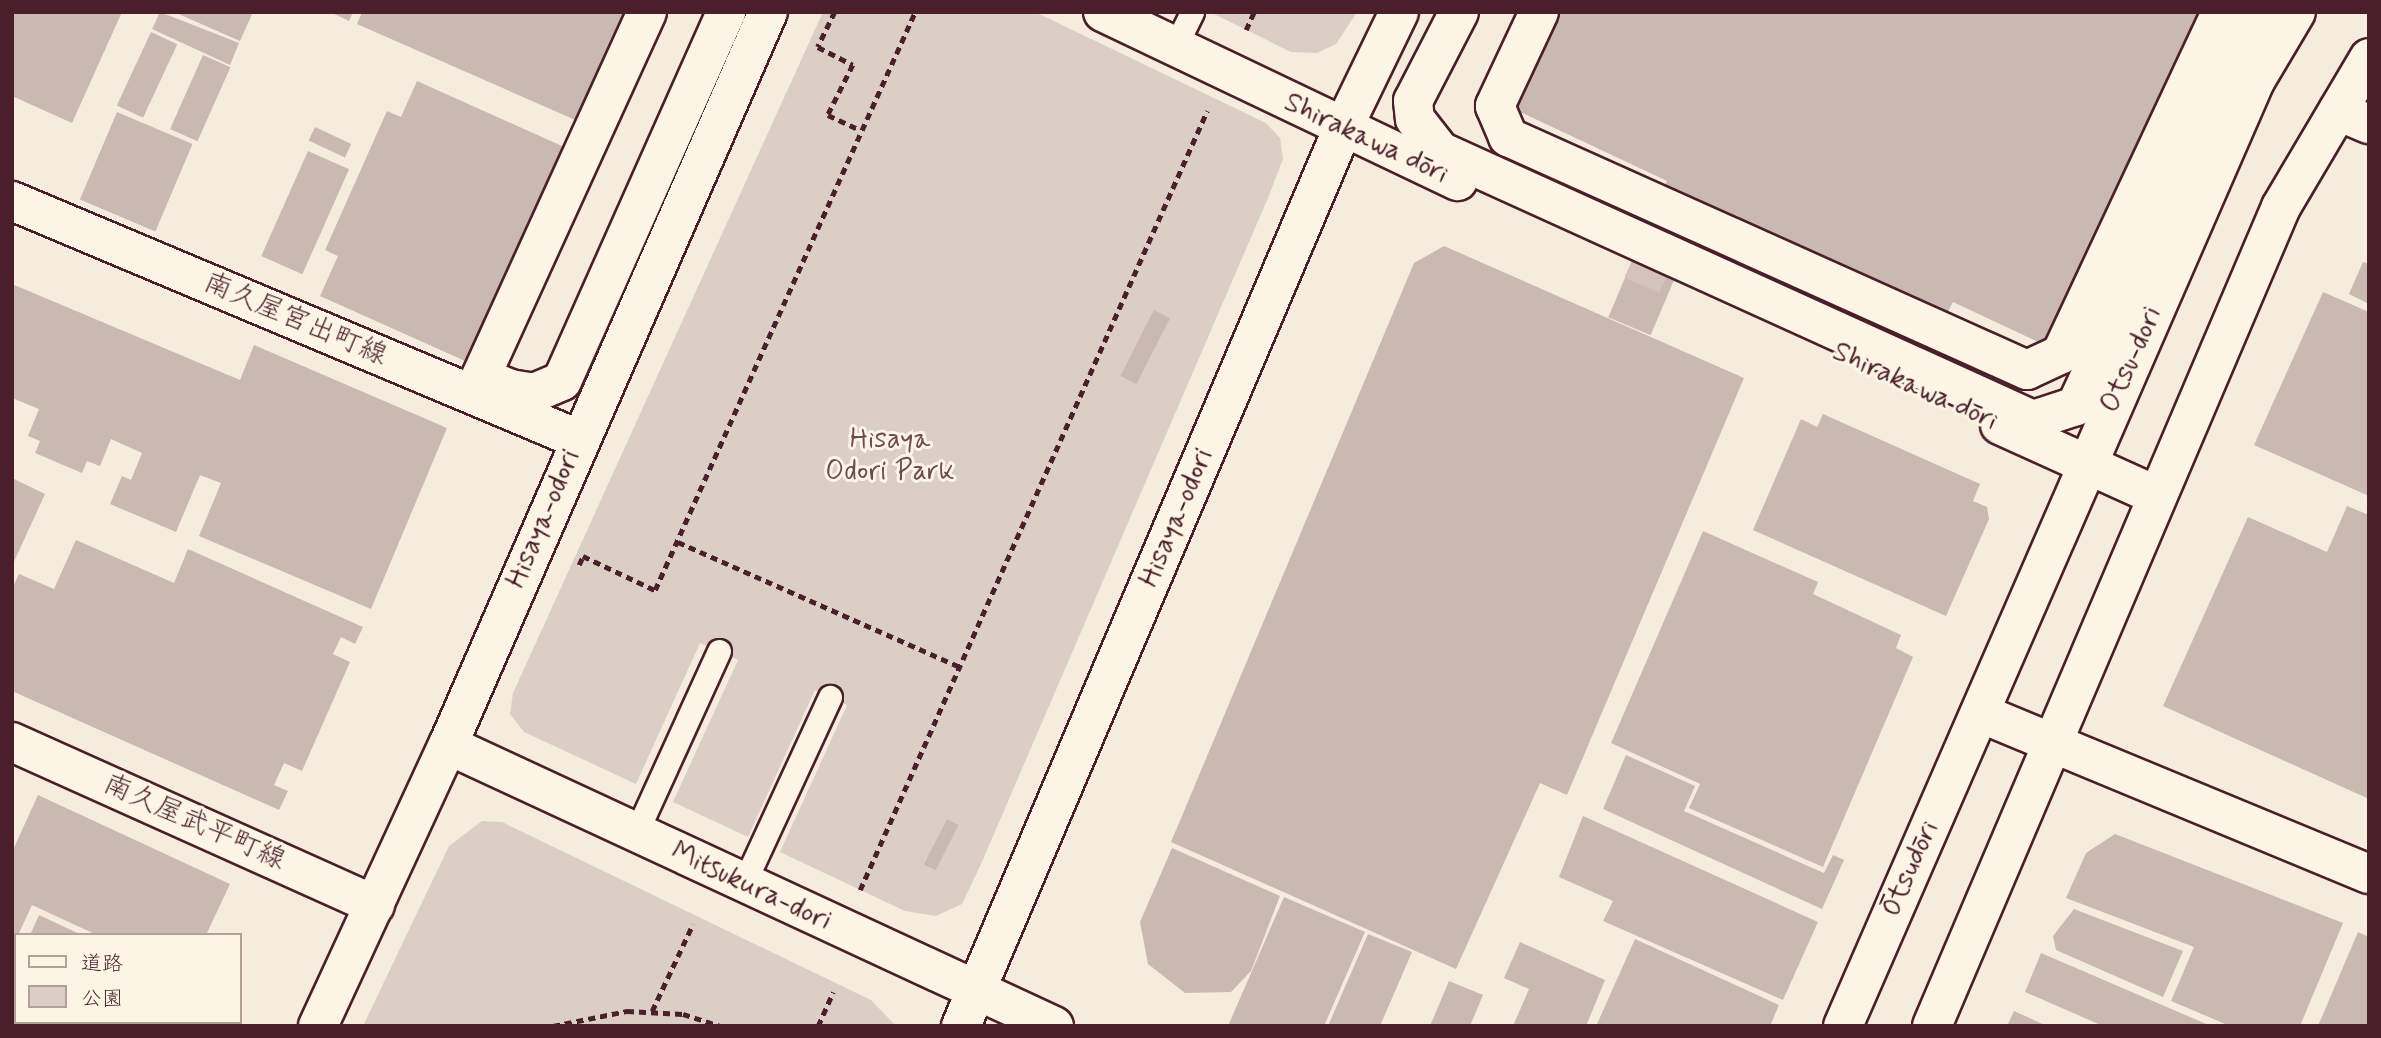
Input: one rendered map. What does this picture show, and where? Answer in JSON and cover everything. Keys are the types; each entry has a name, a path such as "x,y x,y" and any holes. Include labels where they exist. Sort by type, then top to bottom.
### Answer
{"street":[{"path":"647,12 481,377 510,389 534,393 562,381 726,12"},
{"name":"Hisaya-odori","path":"318,1026 448,745 578,439 768,12"},
{"name":"Shirakawa dōri","path":"1103,12 1342,130 1632,260"},
{"name":"Hisaya-odori","path":"969,1009 1342,130 1399,12"},
{"path":"1460,12 1413,101 1415,119 1440,151 2034,420 2059,417 2076,406 2258,12"},
{"path":"1539,12 1495,106 1508,137 2027,370 2062,355 2221,12"},
{"name":"Otsu-dori","path":"1980,713 2086,463 2255,81 2296,12"},
{"path":"1932,1026 2281,207 2353,117 2369,58"},
{"name":"南久屋宮出町線","path":"12,201 578,439"},
{"name":"Shirakawa dōri","path":"1673,278 2157,496"},
{"path":"1980,713 2369,874"},
{"name":"Ōtsudōri","path":"1843,1026 1980,713"},
{"name":"南久屋武平町線","path":"12,742 376,905"},
{"name":"Mitsukura-dori","path":"448,745 744,883 969,1009 1054,1026"}],"lane":[{"path":"1175,47 1192,12"},
{"path":"636,833 719,651"},
{"path":"744,883 830,697"}],"path":[{"path":"835,12 818,47 853,65 828,115 860,130"},
{"path":"583,556 655,590 915,12"},
{"path":"1246,31 1254,12"},
{"path":"860,891 1213,98"},
{"path":"678,542 960,667"},
{"path":"653,1011 693,925"},
{"path":"818,1026 833,992"},
{"path":"553,1026 590,1015 653,1011 719,1026"}],"green space":[{"name":"Hisaya Odori Park","path":"823,12 1035,12 1266,123 1280,138 1283,159 981,864 962,904 936,916 905,911 780,852 847,705 815,690 748,837 673,802 738,660 700,643 636,784 524,732 510,714 513,693"},
{"path":"1357,12 1336,44 1317,53 1291,52 1214,14"},
{"path":"482,821 502,822 871,1000 896,1026 363,1026 449,846"}],"building":[{"path":"12,12 122,12 72,123 12,96"},
{"path":"160,12 239,43 230,65 152,29"},
{"path":"174,12 253,12 240,41"},
{"path":"330,12 353,12 349,21"},
{"path":"362,12 639,12 589,126 357,24"},
{"path":"1541,12 2208,12 2051,348 1953,302 1943,321 1663,189 1667,181 1499,102"},
{"path":"151,32 177,44 143,118 117,105"},
{"path":"203,55 230,67 197,141 170,129"},
{"path":"417,81 571,150 474,365 320,296 338,256 325,250 387,111 401,117"},
{"path":"117,112 192,144 155,231 80,199"},
{"path":"315,127 351,144 345,157 309,141"},
{"path":"308,151 349,169 302,274 261,256"},
{"path":"1661,193 1703,211 1651,335 1608,317"},
{"path":"1444,246 1744,378 1567,795 1540,783 1456,969 1171,842 1414,263"},
{"path":"2363,262 2369,264 2369,304 2349,294"},
{"path":"12,284 240,380 254,345 447,428 371,609 199,536 221,483 200,475 176,532 110,504 122,476 131,480 142,453 111,439 100,466 87,461 82,473 35,453 40,441 28,436 39,409 12,398"},
{"path":"2323,292 2369,312 2369,496 2254,445"},
{"path":"1154,310 1170,318 1136,384 1120,376"},
{"path":"1823,414 1980,484 1973,501 1987,507 1989,519 1946,616 1753,530 1801,419 1817,427"},
{"path":"12,478 45,494 12,566"},
{"path":"2347,506 2369,515 2369,799 2163,706 2248,517 2327,552"},
{"path":"1703,531 1818,582 1813,594 1901,635 1896,648 1913,657 1823,867 1689,808 1700,784 1611,743"},
{"path":"76,540 174,583 188,549 363,627 355,644 341,637 333,654 350,662 302,771 284,763 274,785 288,791 279,810 12,691 12,589 19,574 54,589"},
{"path":"1626,755 1695,786 1684,811 1824,873 1833,855 1844,860 1822,909 1603,809"},
{"path":"38,795 230,884 207,933 93,933 32,905 19,933 14,933 12,948 12,852"},
{"path":"1583,816 1818,922 1783,1000 1603,921 1613,901 1559,877"},
{"path":"947,819 959,825 935,870 924,864"},
{"path":"2115,834 2343,923 2300,1026 2230,1026 2171,1001 2194,947 2066,898 2086,853"},
{"path":"1172,848 1280,896 1251,971 1231,992 1185,993 1148,964 1140,922"},
{"path":"1284,897 1365,932 1324,1026 1228,1026"},
{"path":"2074,909 2183,951 2163,997 2056,950 2053,936"},
{"path":"39,915 78,933 31,933"},
{"path":"2358,932 2369,937 2369,1026 2318,1026"},
{"path":"1368,934 1412,952 1380,1026 1328,1026"},
{"path":"1635,939 1779,1005 1770,1026 1597,1024"},
{"path":"1520,942 1605,980 1586,1026 1513,1026 1529,989 1504,978"},
{"path":"2041,953 2211,1026 2103,1026 2025,992"},
{"path":"1449,981 1483,995 1470,1026 1430,1026"},
{"path":"14,996 14,1024 106,1024 12,1026"},
{"path":"2014,1011 2047,1026 2007,1026"}],"tunnel":[{"path":"1632,260 1673,278"}]}
